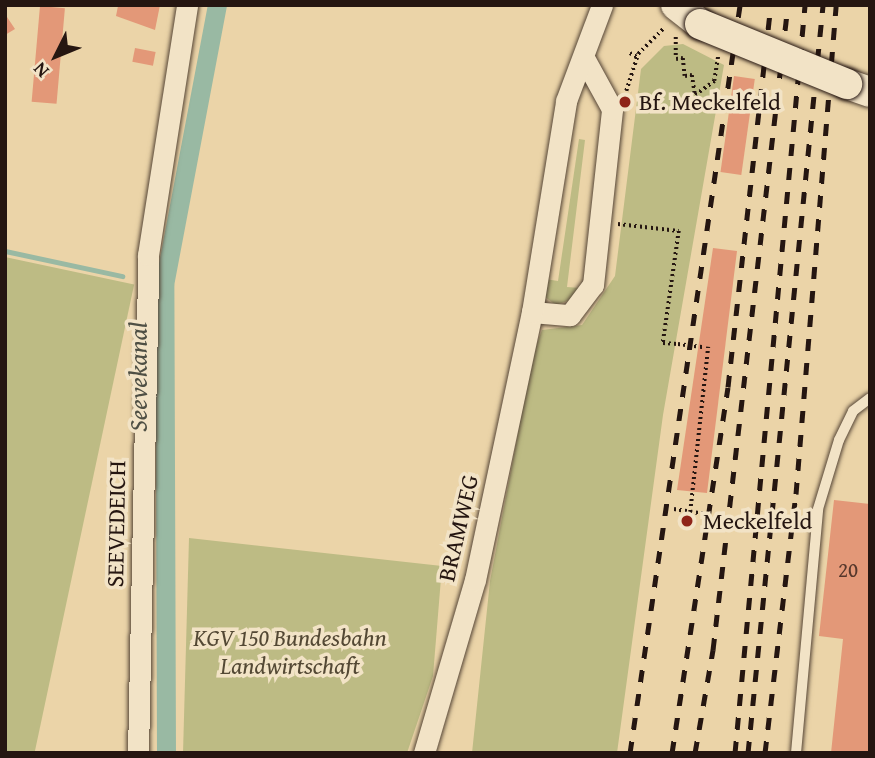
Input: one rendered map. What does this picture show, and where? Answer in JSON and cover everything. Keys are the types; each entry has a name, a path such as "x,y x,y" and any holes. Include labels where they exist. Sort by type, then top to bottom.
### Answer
{"street":[{"name":"SEEVEDEICH","path":"138,753 148,255 187,5"},
{"name":"BRAMWEG","path":"424,753 475,580 532,312 566,101 602,5"},
{"path":"670,17 688,31 858,88"},
{"path":"532,312 561,317 584,302 596,272 611,102 584,58"}],"lane":[{"path":"796,753 818,509 839,440 853,411 870,397"}],"path":[{"path":"611,102 625,102 637,57 670,17"},
{"path":"688,31 676,60 682,58 685,76 692,75 695,95"},
{"path":"630,53 637,57"},
{"path":"601,222 678,231 663,343 709,347 690,512"},
{"path":"674,509 704,514"}],"green space":[{"path":"683,44 724,65 663,415 617,753 472,753 490,581 533,354 542,330 582,325 615,276 641,69 664,46"},
{"path":"579,139 585,140 567,287 580,288 573,299 556,305 545,297 545,279 558,281"},
{"path":"5,257 134,284 35,753 5,753"},
{"name":"KGV 150 Bundesbahn Landwirtschaft","path":"189,538 442,566 433,676 407,753 183,753"}],"building":[{"path":"160,5 155,30 116,16 118,6"},
{"path":"40,6 65,8 57,104 32,102"},
{"path":"5,14 15,29 5,35"},
{"path":"135,48 156,52 153,66 132,62"},
{"path":"734,76 755,79 741,175 721,172"},
{"path":"713,248 737,251 707,493 677,490"},
{"path":"834,500 870,504 870,753 831,753 843,639 819,636"}],"waterway":[{"name":"Seevekanal","path":"166,753 164,285 217,5"},
{"path":"5,251 122,276"}],"railway":[{"path":"630,753 740,5"},
{"path":"672,753 728,387 771,5"},
{"path":"695,753 713,650 788,5"},
{"path":"735,753 805,5"},
{"path":"748,753 823,5"},
{"path":"765,753 796,494 836,5"}],"place":[{"name":"Bf. Meckelfeld","path":"625,102"},
{"name":"Meckelfeld","path":"687,521"}]}
